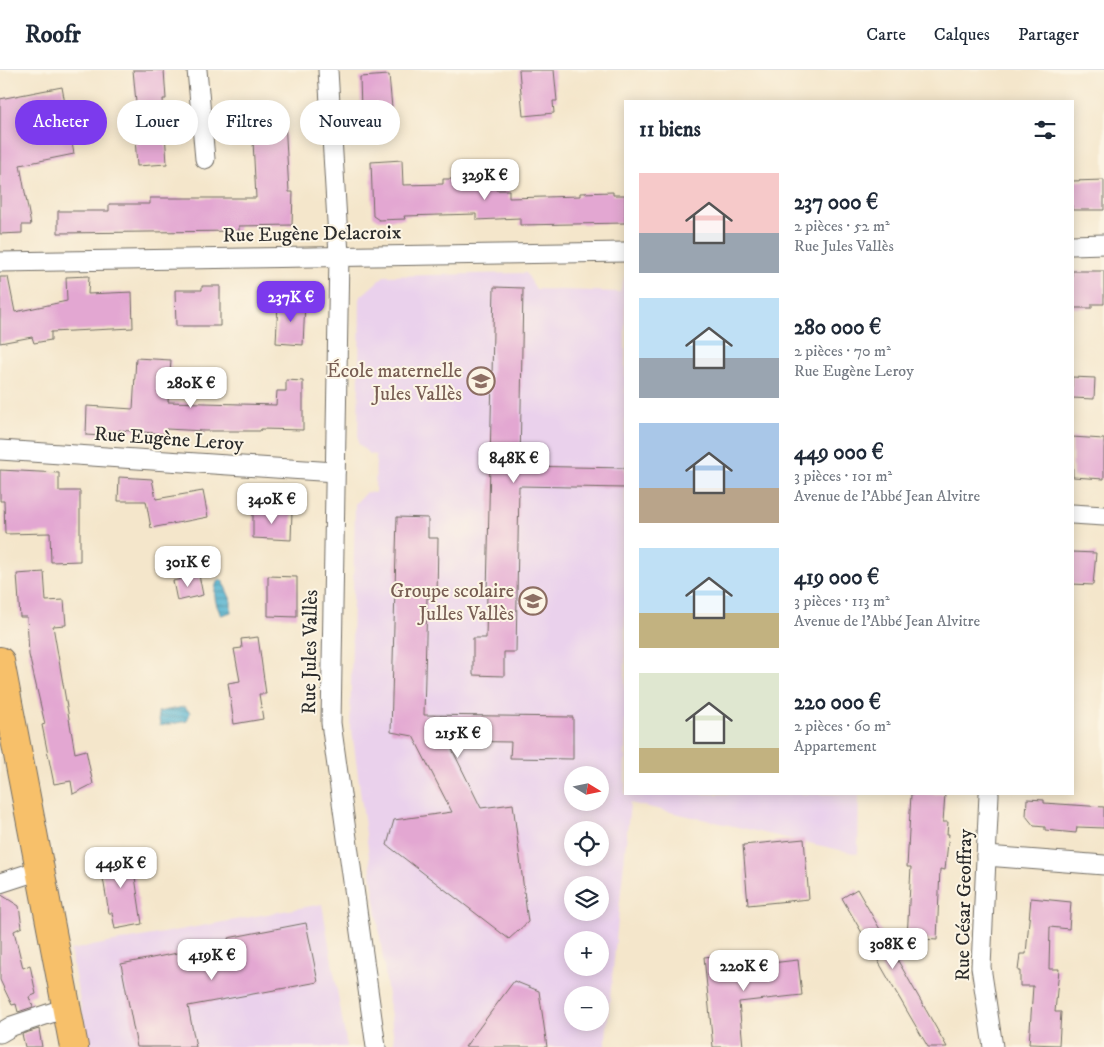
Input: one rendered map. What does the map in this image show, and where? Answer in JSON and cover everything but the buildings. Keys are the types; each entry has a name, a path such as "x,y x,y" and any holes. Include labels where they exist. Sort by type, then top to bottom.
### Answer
{"main road":[{"path":"0,661 74,1047"}],"street":[{"path":"197,70 205,159"},
{"name":"Rue Jules Vallès","path":"328,70 339,255 331,723 376,1047"},
{"path":"1074,245 1104,244"},
{"name":"Rue Eugène Delacroix","path":"0,262 339,255 624,252"},
{"name":"Rue Eugène Leroy","path":"0,450 334,472"},
{"path":"1074,514 1104,516"},
{"name":"Rue César Geoffray","path":"990,795 980,967 993,1047"},
{"path":"986,856 1104,865"},
{"path":"0,883 40,870"},
{"path":"0,1033 12,1026 66,1008"}],"shaded area":[{"path":"526,273 536,289 620,292 624,278 624,795 859,795 858,854 630,803 609,1008 609,986 564,986 564,1031 607,1031 605,1047 395,1047 352,731 350,730 355,504 366,492 375,493 376,455 369,454 358,443 360,297 384,276"},
{"path":"322,904 347,1047 89,1047 70,950"}],"water":[{"path":"218,580 222,580 231,600 231,612 221,615 215,598"},
{"path":"184,707 190,712 187,721 160,726 158,712"}],"place":[{"name":"École maternelle Jules Vallès","path":"481,381"},
{"name":"Groupe scolaire Julles Vallès","path":"533,601"}]}
